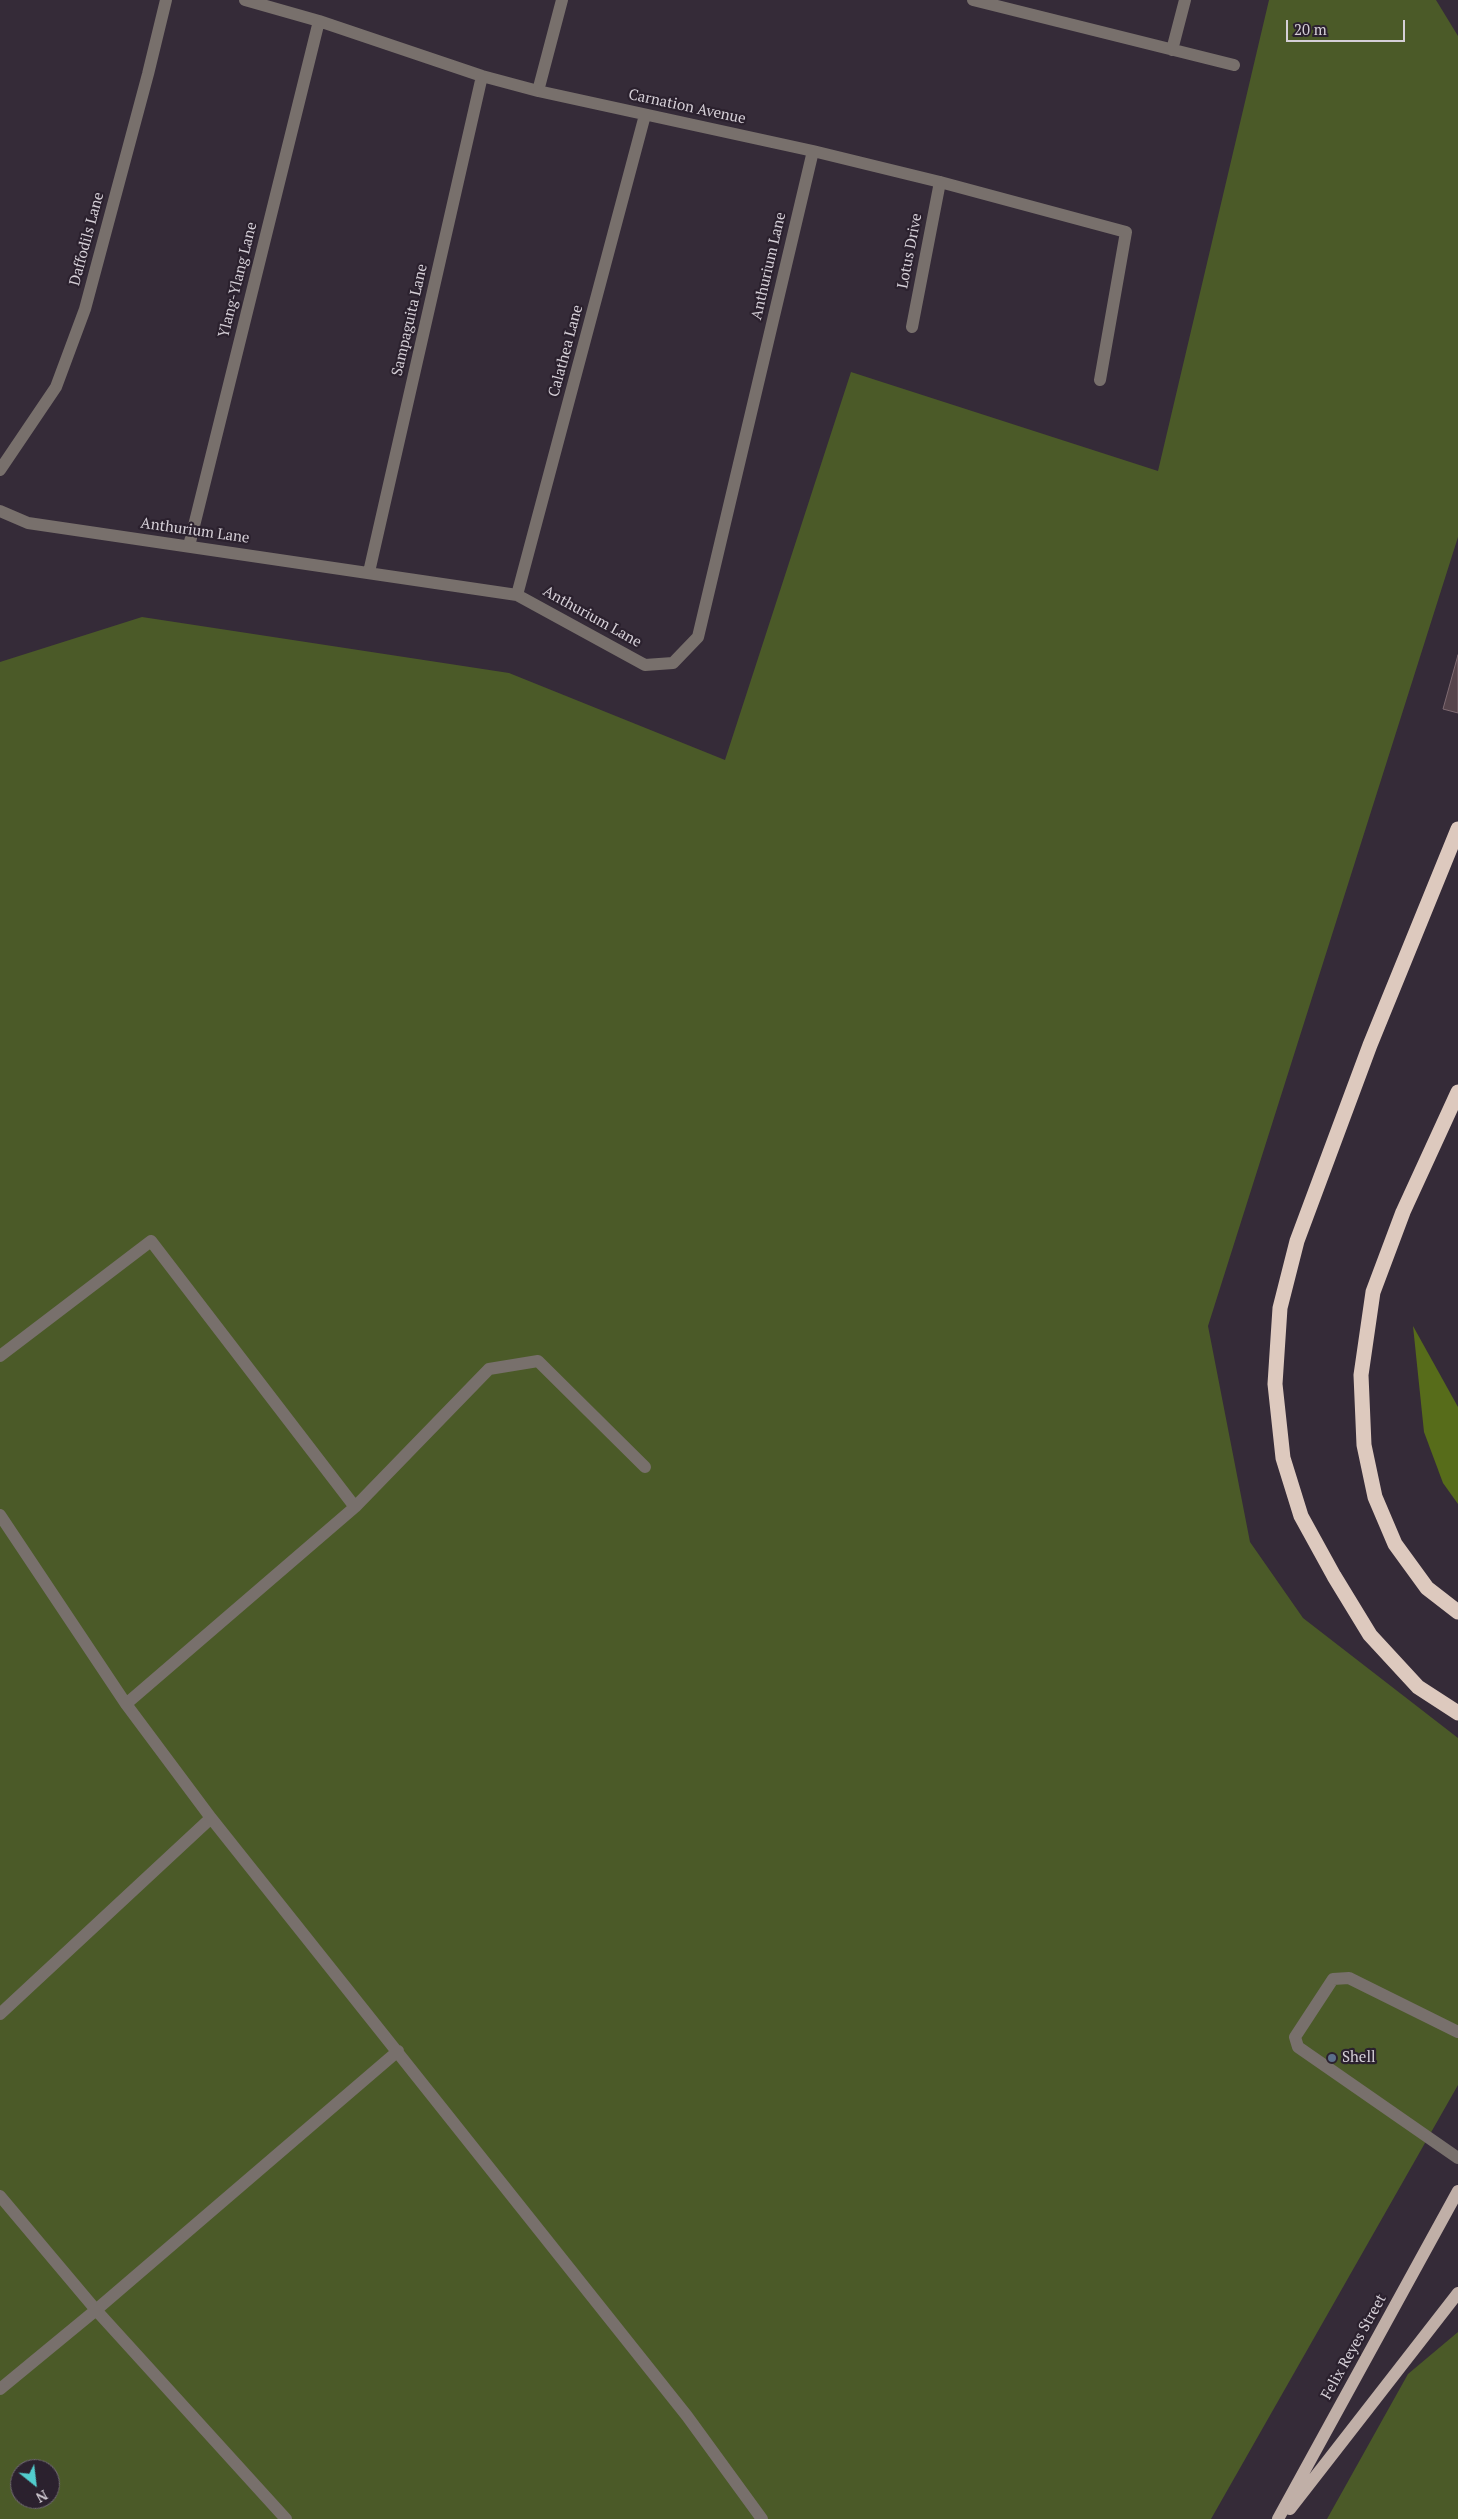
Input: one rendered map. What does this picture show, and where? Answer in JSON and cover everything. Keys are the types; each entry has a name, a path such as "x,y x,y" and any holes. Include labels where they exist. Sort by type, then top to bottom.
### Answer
{"highway":[{"path":"1458,829 1370,1045 1297,1241 1280,1308 1275,1384 1283,1458 1300,1516 1370,1635 1418,1687 1458,1713"},
{"path":"1458,1092 1403,1212 1373,1292 1362,1375 1364,1445 1375,1497 1395,1544 1427,1588 1458,1612"}],"main road":[{"name":"Felix Reyes Street","path":"1278,2519 1458,2191"},
{"path":"1283,2519 1458,2293"}],"street":[{"name":"Daffodils Lane","path":"0,470 56,386 85,309 166,0"},
{"name":"Carnation Avenue","path":"245,0 319,21 482,76 538,91 813,151 940,182 1126,232 1100,380"},
{"path":"538,91 562,0"},
{"path":"973,0 1234,65"},
{"path":"1172,50 1184,0"},
{"name":"Ylang-Ylang Lane","path":"189,546 319,21"},
{"name":"Sampaguita Lane","path":"369,572 482,76"},
{"name":"Calathea Lane","path":"517,595 646,115"},
{"name":"Anthurium Lane","path":"0,511 28,523 517,595 645,665 673,663 698,637 813,151"},
{"name":"Lotus Drive","path":"912,327 940,182"},
{"path":"0,1356 151,1241 355,1507"},
{"path":"126,1704 355,1507 489,1369 538,1362 645,1466"},
{"path":"0,1515 126,1704 211,1818 687,2416 762,2519"},
{"path":"0,2014 211,1818"},
{"path":"1458,2032 1349,1978 1333,1979 1295,2037 1298,2047 1458,2158"},
{"path":"0,2389 96,2310 398,2051"},
{"path":"0,2196 96,2310 286,2519"}],"green space":[{"path":"1269,0 1436,0 1458,36 1458,537 1208,1326 1250,1542 1303,1618 1458,1738 1458,2085 1211,2519 0,2519 0,662 142,617 509,673 725,760 851,372 1158,471"},
{"path":"1413,1326 1458,1407 1458,1504 1443,1483 1424,1432"},
{"path":"1458,2332 1458,2519 1327,2519 1408,2374"}],"building":[{"path":"1458,655 1458,713 1443,709"}],"place":[{"name":"Shell","path":"1332,2058"}]}
